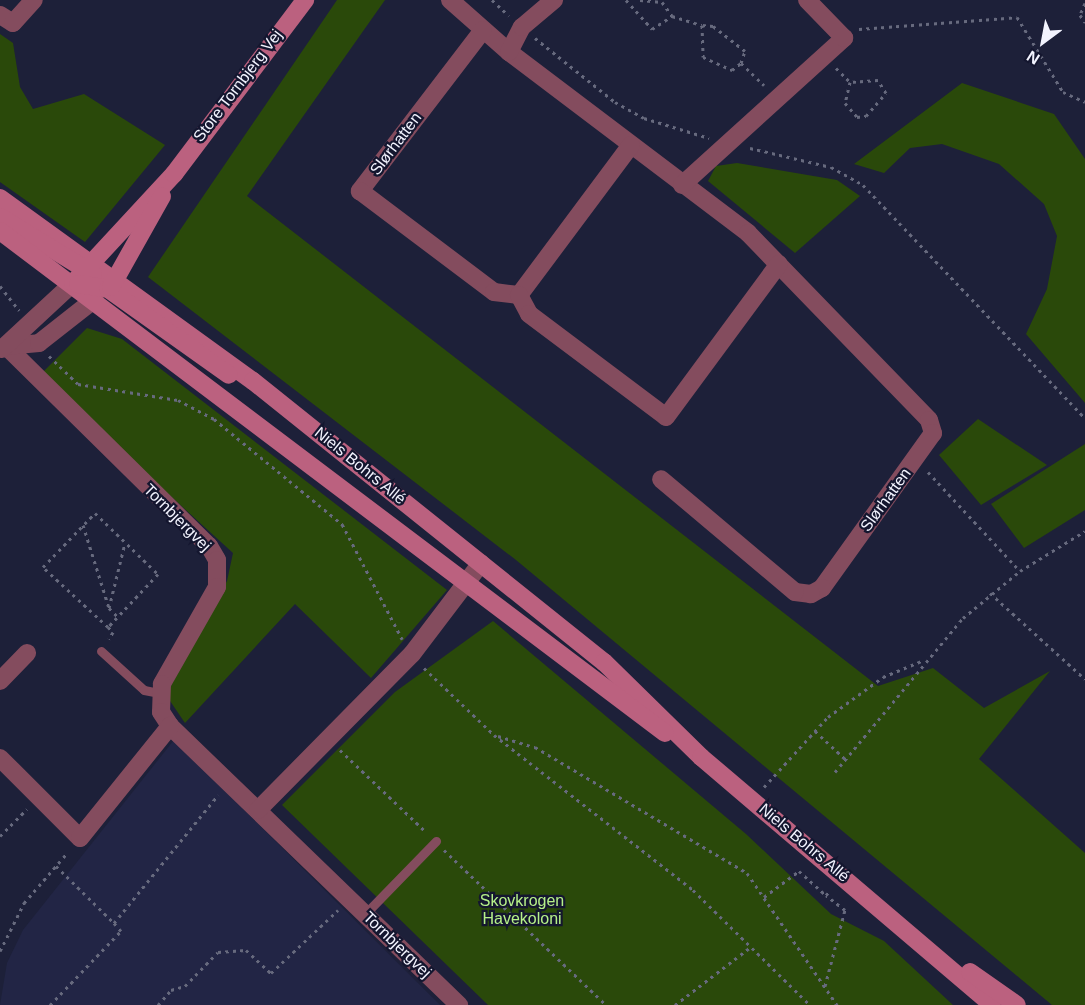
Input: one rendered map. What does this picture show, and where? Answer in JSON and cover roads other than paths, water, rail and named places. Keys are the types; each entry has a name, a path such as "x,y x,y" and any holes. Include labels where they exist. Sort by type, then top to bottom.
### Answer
{"street":[{"path":"0,15 13,23 34,0"},
{"name":"Store Tornbjerg Vej","path":"82,272 174,174 305,0"},
{"name":"Slørhatten","path":"450,0 508,52 631,145 779,264 929,420 933,433 822,588 811,594 795,592 661,479"},
{"path":"508,52 522,27 554,0"},
{"path":"682,185 724,142 844,38 807,0"},
{"name":"Slørhatten","path":"483,30 360,191 494,292 519,295"},
{"path":"631,145 519,295 529,314 666,417 779,264"},
{"name":"Store Tornbjerg Vej","path":"107,289 174,174"},
{"name":"Niels Bohrs Allé","path":"0,198 82,272"},
{"path":"0,217 107,289 39,343 3,348"},
{"name":"Niels Bohrs Allé","path":"0,231 82,272 222,373 253,381 604,662 701,757 906,929 992,1005"},
{"path":"3,348 82,272"},
{"name":"Niels Bohrs Allé","path":"107,289 633,711 701,757"},
{"name":"Tornbjergvej","path":"3,348 209,546 217,560 217,587 160,693 161,712 170,726 459,1005"},
{"path":"258,810 412,654 471,582 481,563"},
{"path":"0,681 27,653"},
{"path":"0,758 80,838 170,726"},
{"name":"Niels Bohrs Allé","path":"906,929 1017,1005"}],"lane":[{"path":"101,651 144,690 160,693"},
{"path":"365,914 436,841"}],"park label":[{"name":"Skovkrogen Havekoloni","path":"522,910"}]}
